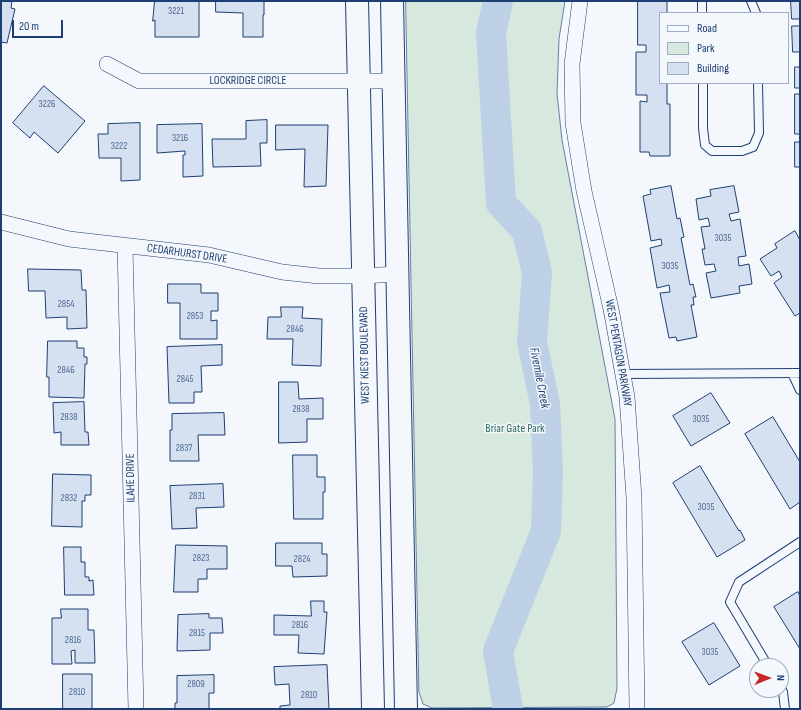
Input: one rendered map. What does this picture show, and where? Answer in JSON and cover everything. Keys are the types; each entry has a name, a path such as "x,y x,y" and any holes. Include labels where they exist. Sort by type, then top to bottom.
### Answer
{"main road":[{"name":"WEST KIEST BOULEVARD","path":"357,1 373,709"},
{"path":"392,1 406,709"}],"street":[{"name":"WEST PENTAGON PARKWAY","path":"580,1 572,64 573,123 584,191 611,309 627,397 634,498 637,709"},
{"name":"LOCKRIDGE CIRCLE","path":"107,64 138,81 393,81"},
{"name":"CEDARHURST DRIVE","path":"1,222 69,239 209,255 282,272 319,276 397,274"},
{"name":"ILAHE DRIVE","path":"125,246 136,709"}],"lane":[{"path":"702,1 702,12"},
{"path":"751,1 756,12"},
{"path":"703,84 703,128 705,144 712,151 742,151 753,147 759,133 758,84"},
{"path":"623,374 796,373 800,390"},
{"path":"763,658 730,602 739,582 800,542"},
{"path":"784,698 785,709"}],"green space":[{"name":"Briar Gate Park","path":"406,1 565,1 559,39 557,94 562,140 615,419 617,688 614,703 607,707 432,708 423,704 419,692"}],"building":[{"path":"1,1 12,1 11,8 15,9 7,43 1,42"},
{"path":"155,1 199,1 199,37 155,37 155,20 153,21"},
{"path":"216,1 264,1 263,37 243,37 243,13 216,12"},
{"path":"638,1 667,1 667,12 659,12 659,84 667,84 667,104 670,104 670,156 650,156 649,152 640,152 640,101 647,102 647,95 636,95 636,52 646,52 646,45 638,45"},
{"path":"791,1 800,1 800,19 792,19"},
{"path":"792,26 800,26 800,52 793,52"},
{"path":"795,67 800,67 800,88 795,88"},
{"path":"44,86 85,121 58,153 34,132 30,138 13,123"},
{"path":"795,94 800,94 800,134 795,134"},
{"path":"267,120 267,143 260,143 261,166 213,167 212,139 246,139 246,121"},
{"path":"140,123 140,180 121,181 121,158 99,158 98,134 108,134 108,124"},
{"path":"202,124 203,176 183,177 183,155 185,155 185,151 157,153 157,125"},
{"path":"276,125 328,125 326,186 304,187 305,149 276,150"},
{"path":"795,142 800,142 800,167 795,167"},
{"path":"671,186 677,219 680,218 684,237 681,238 690,285 693,284 696,297 693,297 694,305 691,305 697,337 677,341 676,337 669,338 660,293 670,292 669,285 657,288 650,248 662,245 661,239 651,241 643,196 651,194 650,190"},
{"path":"734,186 739,212 729,214 731,221 740,219 746,256 738,257 739,266 749,264 752,284 739,286 740,293 711,298 706,273 716,271 714,264 705,265 702,249 705,249 701,227 710,226 708,218 699,220 696,199 711,196 710,190"},
{"path":"795,231 800,240 800,313 795,316 774,283 782,277 779,271 771,276 760,259 777,248 775,244"},
{"path":"28,269 81,270 82,290 86,290 87,328 67,329 67,317 46,318 45,291 29,291"},
{"path":"168,284 201,284 201,293 218,293 218,311 211,311 211,321 217,320 217,339 180,339 180,303 168,303"},
{"path":"281,307 303,307 302,318 322,319 321,366 292,365 293,339 267,339 268,317 281,317"},
{"path":"48,341 77,341 77,348 84,348 84,357 87,357 87,364 85,364 84,398 49,397 49,377 47,377"},
{"path":"222,345 222,365 201,366 202,392 194,392 194,403 169,403 167,347"},
{"path":"279,382 298,382 299,399 323,398 323,419 307,419 307,442 279,443"},
{"path":"711,393 730,423 691,446 673,416"},
{"path":"84,402 85,432 88,432 89,445 61,445 61,432 54,433 53,403"},
{"path":"224,413 225,435 198,435 199,461 170,461 170,430 172,430 172,414"},
{"path":"773,417 800,462 800,502 790,509 745,434"},
{"path":"293,455 317,455 317,477 325,477 325,492 323,492 323,519 294,519"},
{"path":"700,466 745,540 717,557 673,483"},
{"path":"53,474 91,475 91,495 85,495 85,501 82,501 82,527 52,526"},
{"path":"223,484 224,507 196,508 197,528 172,529 170,486"},
{"path":"276,543 322,543 322,554 327,554 327,576 293,577 292,566 276,566"},
{"path":"176,545 227,546 227,569 207,569 207,579 198,579 198,592 174,592"},
{"path":"64,547 81,547 81,562 85,562 85,577 89,577 89,581 93,580 94,595 65,595"},
{"path":"798,592 800,596 800,649 774,607"},
{"path":"311,601 324,601 324,612 327,612 324,654 298,653 299,635 274,635 274,615 311,616"},
{"path":"61,609 88,609 88,630 94,630 95,663 75,663 75,650 71,651 72,664 52,664 52,618 61,618"},
{"path":"209,614 209,618 222,618 223,633 210,633 210,650 177,651 178,615"},
{"path":"714,623 740,666 709,685 682,642"},
{"path":"327,665 329,709 280,709 280,706 290,705 289,684 275,685 274,667"},
{"path":"63,674 92,674 92,709 63,709"},
{"path":"214,675 214,693 209,693 209,709 175,709 175,703 177,703 177,676"}],"waterway":[{"name":"Fivemile Creek","path":"498,1 491,33 501,203 527,231 537,273 532,342 545,404 548,473 546,531 498,651 508,709"}]}
